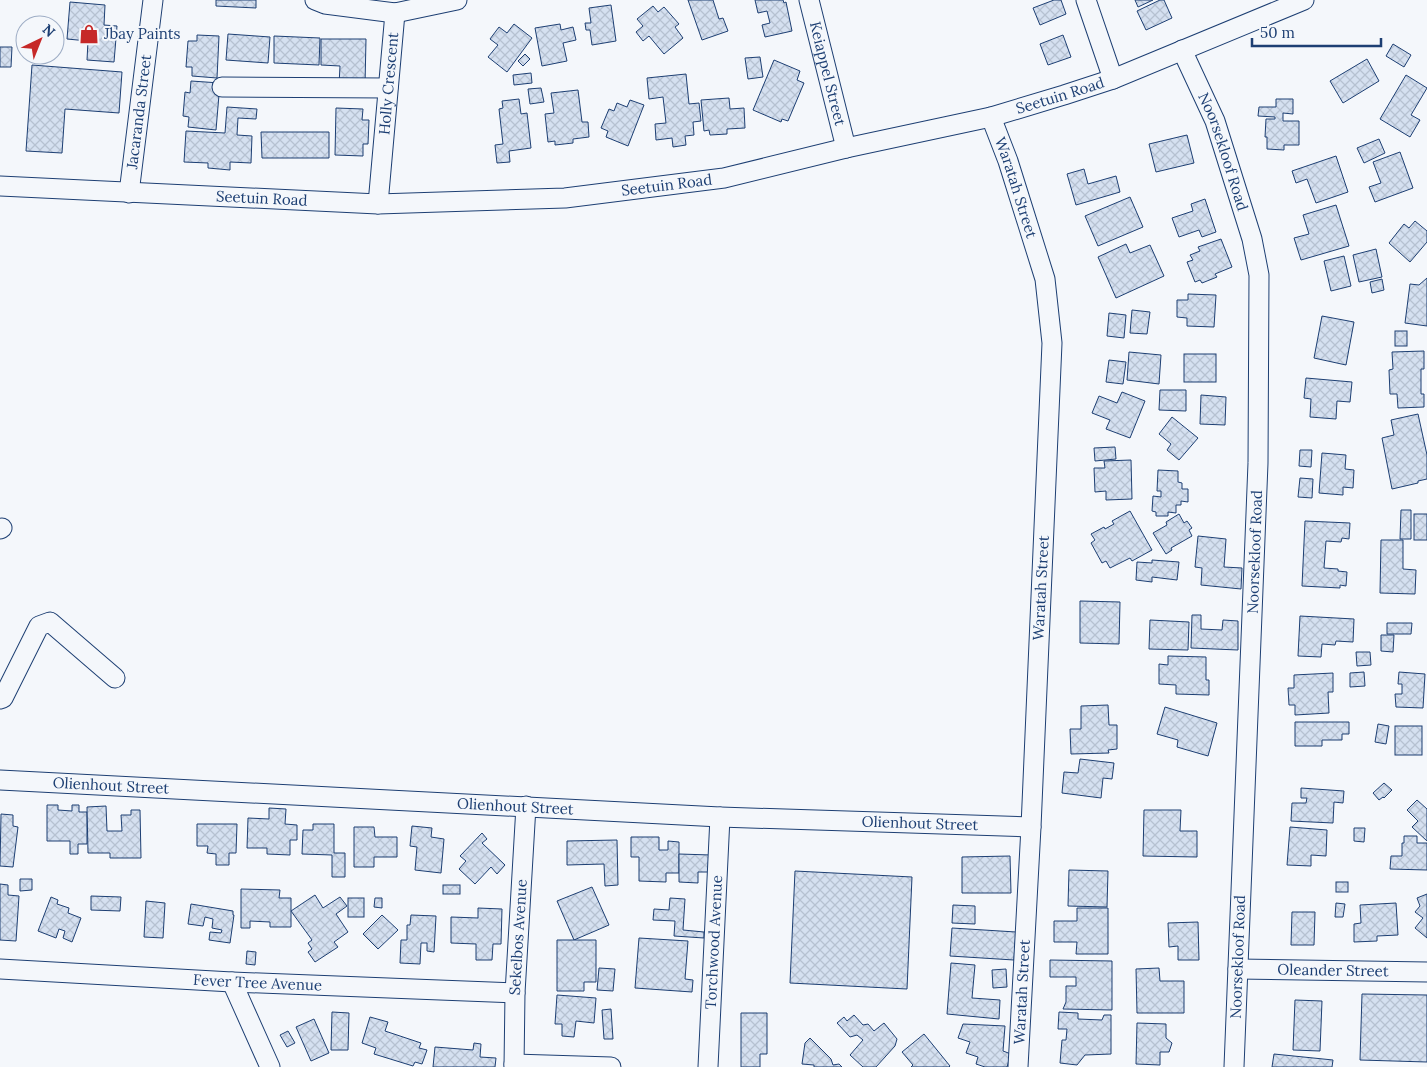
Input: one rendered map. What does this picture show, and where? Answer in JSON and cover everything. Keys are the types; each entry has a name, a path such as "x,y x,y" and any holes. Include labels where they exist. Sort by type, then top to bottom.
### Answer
{"street":[{"name":"Jacaranda Street","path":"129,193 153,0"},
{"name":"Holly Crescent","path":"316,0 325,4 395,13 378,204"},
{"path":"395,13 457,0"},
{"name":"Keiappel Street","path":"809,0 846,148"},
{"path":"1086,0 1113,79"},
{"name":"Seetuin Road","path":"0,186 378,204 565,198 724,178 846,148 991,117 1113,79 1304,0"},
{"name":"Noorsekloof Road","path":"1182,50 1215,121 1252,239 1258,275 1258,464 1234,1067"},
{"path":"222,87 388,88"},
{"name":"Waratah Street","path":"991,117 1008,161 1045,279 1052,343 1031,827 1018,1067"},
{"path":"0,699 4,698 39,626 50,622 114,678"},
{"name":"Olienhout Street","path":"0,780 720,817 1031,827"},
{"name":"Sekelbos Avenue","path":"514,1066 515,993 526,806"},
{"name":"Torchwood Avenue","path":"708,1067 720,817"},
{"name":"Fever Tree Avenue","path":"0,969 232,982 515,993"},
{"name":"Oleander Street","path":"1238,969 1427,972"},
{"path":"232,982 270,1067"},
{"path":"514,1066 611,1067"}],"building":[{"path":"216,0 256,0 256,8 216,6"},
{"path":"688,0 713,0 719,19 723,18 728,31 702,40"},
{"path":"755,0 783,0 784,3 786,2 792,31 765,37 762,25 770,23 767,11 758,13"},
{"path":"1054,0 1061,0 1066,14 1040,25 1033,8"},
{"path":"1135,0 1153,0 1138,7"},
{"path":"1160,0 1164,0 1172,18 1146,30 1137,11"},
{"path":"70,2 105,5 104,25 117,26 114,62 87,60 88,41 67,39"},
{"path":"611,5 616,41 592,45 590,30 586,30 585,23 591,23 589,8"},
{"path":"653,6 658,12 664,7 679,24 675,27 683,38 664,54 649,36 643,41 636,32 643,26 637,19"},
{"path":"514,24 532,38 507,72 488,57 498,45 490,39 499,27 507,33"},
{"path":"560,24 561,30 573,27 576,40 563,43 567,61 542,66 535,28"},
{"path":"228,34 270,37 268,63 226,60"},
{"path":"197,35 219,36 217,78 192,76 192,67 186,67 188,41 197,41"},
{"path":"1063,35 1071,57 1048,65 1040,44"},
{"path":"274,36 320,38 319,65 274,63"},
{"path":"321,39 366,39 365,85 339,85 340,66 321,65"},
{"path":"1393,44 1411,55 1404,67 1386,56"},
{"path":"0,47 12,47 11,67 0,67"},
{"path":"525,54 530,59 523,66 518,61"},
{"path":"760,57 763,77 748,79 745,58"},
{"path":"1367,59 1379,81 1343,103 1330,81"},
{"path":"774,60 800,71 797,80 804,83 788,121 782,119 781,122 753,110"},
{"path":"32,65 122,72 119,113 65,109 62,153 26,151"},
{"path":"531,73 532,83 514,85 513,75"},
{"path":"686,74 689,104 699,103 701,121 693,122 694,135 685,136 686,145 673,147 672,138 656,140 655,124 666,123 663,97 649,99 647,78"},
{"path":"1406,75 1427,88 1411,115 1420,120 1410,137 1380,119"},
{"path":"191,81 220,83 216,130 188,127 189,117 183,116 185,92 190,93"},
{"path":"541,88 544,102 530,104 528,89"},
{"path":"578,90 582,122 588,122 589,137 573,139 573,143 555,145 555,141 548,142 545,114 554,113 551,93"},
{"path":"729,98 730,109 744,108 745,128 727,129 727,134 710,135 709,130 704,131 701,100"},
{"path":"519,99 521,114 527,113 531,148 509,151 510,162 497,163 495,145 503,144 499,109 503,108 502,101"},
{"path":"1276,99 1293,99 1293,114 1283,113 1283,121 1299,121 1299,145 1284,145 1284,150 1267,149 1267,137 1265,137 1266,119 1275,119 1275,117 1258,116 1259,107 1276,107"},
{"path":"630,100 644,105 628,146 606,137 608,131 601,128 609,109 614,111 617,103 627,107"},
{"path":"227,107 257,109 256,119 238,118 237,135 252,136 251,163 230,162 230,170 208,168 208,163 184,162 186,131 225,133"},
{"path":"336,108 363,109 362,120 369,120 368,144 363,144 363,156 335,155"},
{"path":"261,132 329,132 329,158 262,158"},
{"path":"1187,135 1194,163 1156,172 1149,144"},
{"path":"1379,139 1385,153 1364,163 1357,148"},
{"path":"1400,152 1413,188 1375,202 1369,187 1381,183 1373,162"},
{"path":"1336,156 1348,192 1316,203 1307,179 1296,183 1292,171"},
{"path":"1084,169 1088,184 1116,176 1120,192 1076,205 1067,174"},
{"path":"1130,197 1143,227 1098,246 1085,216"},
{"path":"1205,199 1216,232 1202,237 1199,230 1179,237 1172,218 1193,211 1191,204"},
{"path":"1336,205 1349,246 1301,260 1294,238 1309,234 1303,215"},
{"path":"1415,221 1427,231 1427,242 1410,262 1389,243 1404,224 1409,228"},
{"path":"1221,239 1232,267 1215,274 1217,277 1202,283 1200,280 1195,282 1187,262 1193,260 1190,255 1200,251 1198,247"},
{"path":"1126,244 1130,253 1150,245 1164,276 1116,298 1098,257"},
{"path":"1376,249 1382,277 1359,282 1353,255"},
{"path":"1344,256 1351,286 1331,291 1324,261"},
{"path":"1427,278 1427,326 1405,323 1410,284 1419,285"},
{"path":"1382,279 1384,290 1372,293 1370,282"},
{"path":"1188,294 1216,295 1214,327 1187,326 1187,318 1177,317 1177,300 1188,300"},
{"path":"1132,310 1150,312 1147,334 1130,333"},
{"path":"1109,313 1126,315 1124,338 1107,336"},
{"path":"1322,316 1354,322 1346,365 1314,358"},
{"path":"1395,331 1407,331 1407,346 1395,346"},
{"path":"1424,351 1424,369 1421,369 1421,394 1424,394 1424,407 1398,408 1397,394 1390,394 1389,370 1393,369 1392,352"},
{"path":"1129,352 1161,355 1159,384 1127,380"},
{"path":"1184,354 1216,354 1216,382 1184,382"},
{"path":"1109,360 1126,362 1123,384 1106,382"},
{"path":"1306,378 1352,382 1350,402 1337,401 1336,419 1310,417 1311,399 1304,398"},
{"path":"1160,390 1186,390 1186,411 1159,410"},
{"path":"1122,392 1145,401 1130,438 1106,429 1110,420 1092,413 1099,396 1117,403"},
{"path":"1201,395 1226,397 1225,425 1200,424"},
{"path":"1418,414 1427,455 1427,479 1392,489 1382,438 1394,435 1391,420"},
{"path":"1172,417 1198,438 1179,460 1167,450 1171,444 1159,434"},
{"path":"1115,447 1116,459 1095,461 1094,448"},
{"path":"1300,450 1312,450 1311,467 1299,466"},
{"path":"1322,453 1346,455 1345,469 1354,470 1353,488 1343,487 1343,495 1319,493"},
{"path":"1131,460 1132,499 1106,500 1106,491 1095,492 1094,468 1105,468 1104,461"},
{"path":"1158,470 1178,471 1178,482 1182,483 1182,489 1188,489 1188,502 1181,501 1181,505 1176,505 1176,513 1168,512 1168,516 1156,516 1156,512 1152,511 1153,496 1161,497 1161,491 1157,491"},
{"path":"1300,478 1313,479 1312,498 1298,497"},
{"path":"1401,510 1411,510 1411,539 1400,539"},
{"path":"1130,511 1152,550 1132,561 1130,558 1110,568 1106,561 1102,563 1091,543 1095,540 1091,534 1114,524 1112,521"},
{"path":"1179,514 1184,523 1187,521 1192,528 1189,530 1192,536 1171,548 1172,550 1166,554 1153,533 1167,525 1166,522"},
{"path":"1414,514 1427,514 1427,540 1414,540"},
{"path":"1305,521 1350,523 1349,539 1342,538 1341,542 1326,541 1324,568 1347,572 1346,586 1340,585 1340,588 1302,586"},
{"path":"1198,536 1226,539 1224,567 1242,568 1241,589 1201,585 1202,568 1195,567"},
{"path":"1381,540 1403,540 1403,569 1416,570 1415,594 1380,593"},
{"path":"1152,560 1179,562 1177,580 1152,577 1152,582 1136,580 1137,562 1152,563"},
{"path":"1080,601 1120,602 1119,644 1080,643"},
{"path":"1192,615 1201,615 1201,629 1222,630 1223,620 1238,621 1238,650 1191,648"},
{"path":"1300,616 1354,619 1353,642 1336,641 1335,645 1322,644 1321,657 1298,656"},
{"path":"1150,620 1189,622 1188,650 1149,649"},
{"path":"1387,623 1412,623 1411,634 1387,634"},
{"path":"1381,635 1394,635 1393,652 1381,651"},
{"path":"1356,652 1370,652 1371,665 1357,666"},
{"path":"1168,656 1206,657 1206,680 1209,680 1209,695 1176,694 1176,685 1159,684 1159,664 1168,665"},
{"path":"1364,672 1365,686 1350,687 1350,673"},
{"path":"1399,672 1425,674 1423,708 1396,707 1395,694 1402,694 1402,684 1398,684"},
{"path":"1333,673 1333,692 1328,692 1329,713 1295,715 1295,705 1289,705 1288,688 1294,688 1294,675"},
{"path":"1108,705 1109,725 1117,725 1117,749 1108,750 1109,753 1071,754 1070,729 1081,729 1081,706"},
{"path":"1165,707 1217,723 1208,756 1177,747 1178,740 1157,734"},
{"path":"1295,722 1349,722 1349,734 1342,734 1342,740 1322,740 1322,746 1295,746"},
{"path":"1378,724 1389,726 1386,744 1375,742"},
{"path":"1395,726 1422,726 1422,755 1395,755"},
{"path":"1080,759 1114,763 1112,779 1103,778 1101,798 1062,793 1064,772 1078,773"},
{"path":"1384,783 1392,790 1379,800 1373,793"},
{"path":"1301,788 1344,791 1343,803 1334,802 1333,823 1291,821 1292,803 1306,803 1307,798 1301,798"},
{"path":"1417,800 1427,809 1427,841 1412,827 1418,821 1407,810"},
{"path":"47,805 58,805 58,810 72,811 72,805 79,805 79,812 87,812 87,844 78,844 78,854 70,854 70,841 47,841"},
{"path":"106,806 107,831 122,831 121,815 131,815 131,810 140,810 141,858 110,858 110,853 88,853 87,807"},
{"path":"269,808 286,809 285,824 297,825 297,840 290,840 290,855 267,854 267,848 247,848 248,818 269,819"},
{"path":"1144,810 1181,810 1180,831 1197,831 1197,857 1143,856"},
{"path":"1,814 13,815 13,826 18,827 13,867 0,866"},
{"path":"197,824 237,824 236,853 229,853 229,865 216,865 216,854 207,853 208,846 197,846"},
{"path":"313,824 334,824 334,853 345,853 345,877 332,877 332,855 302,854 303,830 313,830"},
{"path":"412,826 432,828 431,837 444,839 441,873 415,870 417,847 410,846"},
{"path":"354,827 374,827 375,837 397,837 397,857 374,857 374,867 354,867"},
{"path":"1290,827 1327,830 1326,856 1311,855 1311,866 1287,865"},
{"path":"1354,828 1365,828 1364,842 1354,841"},
{"path":"482,833 487,839 482,843 505,865 497,874 491,867 475,884 459,869 466,861 460,856"},
{"path":"1404,836 1417,836 1417,843 1427,843 1427,870 1390,869 1391,856 1402,856"},
{"path":"631,837 659,837 659,850 668,850 668,841 679,842 679,873 666,873 666,882 639,881 639,857 631,857"},
{"path":"617,840 618,885 605,886 604,864 567,865 567,841"},
{"path":"679,854 711,855 710,872 698,872 698,883 679,882"},
{"path":"1010,856 1011,893 962,893 962,857"},
{"path":"1069,870 1108,871 1107,907 1068,906"},
{"path":"795,871 912,877 907,989 790,983"},
{"path":"20,879 32,879 32,890 20,891"},
{"path":"1336,882 1348,882 1348,892 1336,892"},
{"path":"0,884 8,885 8,895 19,896 16,941 0,940"},
{"path":"443,885 460,885 460,894 443,894"},
{"path":"592,887 609,925 574,940 557,901"},
{"path":"241,889 280,890 279,898 291,898 291,927 270,927 270,922 250,921 250,928 241,928"},
{"path":"1427,894 1427,938 1415,928 1423,918 1415,912 1420,906 1417,898"},
{"path":"315,895 323,908 340,897 347,906 336,914 348,932 334,942 338,947 315,962 308,952 312,949 308,943 312,940 291,911"},
{"path":"91,896 121,897 120,911 91,910"},
{"path":"51,897 58,900 57,904 69,908 68,913 81,918 72,942 63,938 65,931 59,929 56,938 38,931"},
{"path":"348,898 364,898 364,917 348,917"},
{"path":"375,898 382,898 382,908 374,907"},
{"path":"670,898 685,899 683,930 704,932 704,938 674,936 675,921 653,920 654,909 669,910"},
{"path":"146,901 165,903 163,938 144,937"},
{"path":"1336,903 1345,904 1343,917 1335,917"},
{"path":"1396,903 1398,935 1377,936 1377,941 1354,942 1354,924 1361,923 1360,905"},
{"path":"191,904 233,911 230,943 209,940 210,932 221,933 222,930 212,928 213,919 205,917 203,926 188,924"},
{"path":"953,905 975,906 975,924 952,923"},
{"path":"478,908 502,909 501,944 493,944 492,960 476,960 476,944 451,943 451,917 478,918"},
{"path":"1077,908 1108,908 1108,954 1076,954 1077,942 1054,942 1054,921 1077,921"},
{"path":"1292,912 1315,912 1314,945 1291,945"},
{"path":"382,915 398,930 378,949 363,934"},
{"path":"411,915 436,916 434,952 427,951 427,943 421,943 420,964 400,963 401,940 407,940 407,925 410,925"},
{"path":"1198,922 1199,960 1178,960 1178,946 1169,947 1168,923"},
{"path":"952,928 1016,932 1014,960 950,956"},
{"path":"639,938 688,941 685,979 693,980 692,992 635,988"},
{"path":"557,940 596,940 596,982 584,982 584,991 557,991"},
{"path":"247,951 256,952 255,965 246,964"},
{"path":"1050,960 1112,961 1112,1010 1063,1009 1066,1002 1066,986 1076,986 1076,977 1050,977"},
{"path":"951,963 975,965 972,998 1000,1000 999,1019 947,1014"},
{"path":"599,968 615,969 613,991 597,990"},
{"path":"1159,968 1160,981 1184,981 1184,1013 1137,1013 1136,969"},
{"path":"1006,969 1007,987 993,988 992,970"},
{"path":"1362,994 1427,995 1427,1062 1360,1060"},
{"path":"557,995 596,998 594,1023 576,1021 574,1037 562,1036 562,1024 555,1024"},
{"path":"1295,1000 1322,1001 1320,1051 1293,1050"},
{"path":"611,1009 613,1039 604,1039 602,1010"},
{"path":"332,1012 349,1013 348,1050 331,1050"},
{"path":"1059,1012 1078,1013 1078,1019 1102,1020 1104,1015 1111,1015 1111,1054 1085,1055 1077,1065 1060,1063 1062,1040 1066,1040 1067,1029 1058,1029"},
{"path":"741,1013 767,1013 767,1054 760,1054 760,1067 741,1067"},
{"path":"854,1015 863,1025 868,1024 874,1031 884,1023 897,1039 895,1046 876,1067 863,1067 850,1055 863,1040 857,1035 850,1037 837,1023 844,1017 847,1021"},
{"path":"370,1017 388,1022 385,1031 421,1043 419,1048 427,1050 422,1064 415,1062 413,1066 374,1054 376,1048 362,1043"},
{"path":"314,1019 329,1053 311,1061 296,1027"},
{"path":"1137,1023 1166,1024 1166,1038 1172,1043 1169,1052 1160,1052 1160,1065 1136,1064"},
{"path":"963,1024 1005,1026 1003,1051 1011,1054 1007,1067 985,1067 976,1064 978,1057 966,1053 970,1042 958,1038"},
{"path":"288,1031 295,1043 287,1047 280,1035"},
{"path":"924,1034 949,1067 911,1067 913,1065 902,1052"},
{"path":"810,1038 831,1059 833,1065 839,1064 842,1067 814,1067 814,1065 802,1064 805,1043"},
{"path":"474,1043 481,1044 480,1057 496,1058 495,1067 433,1067 435,1047 473,1050"},
{"path":"1274,1054 1333,1060 1332,1067 1272,1067"}],"place":[{"name":"Jbay Paints","path":"89,34"}]}
